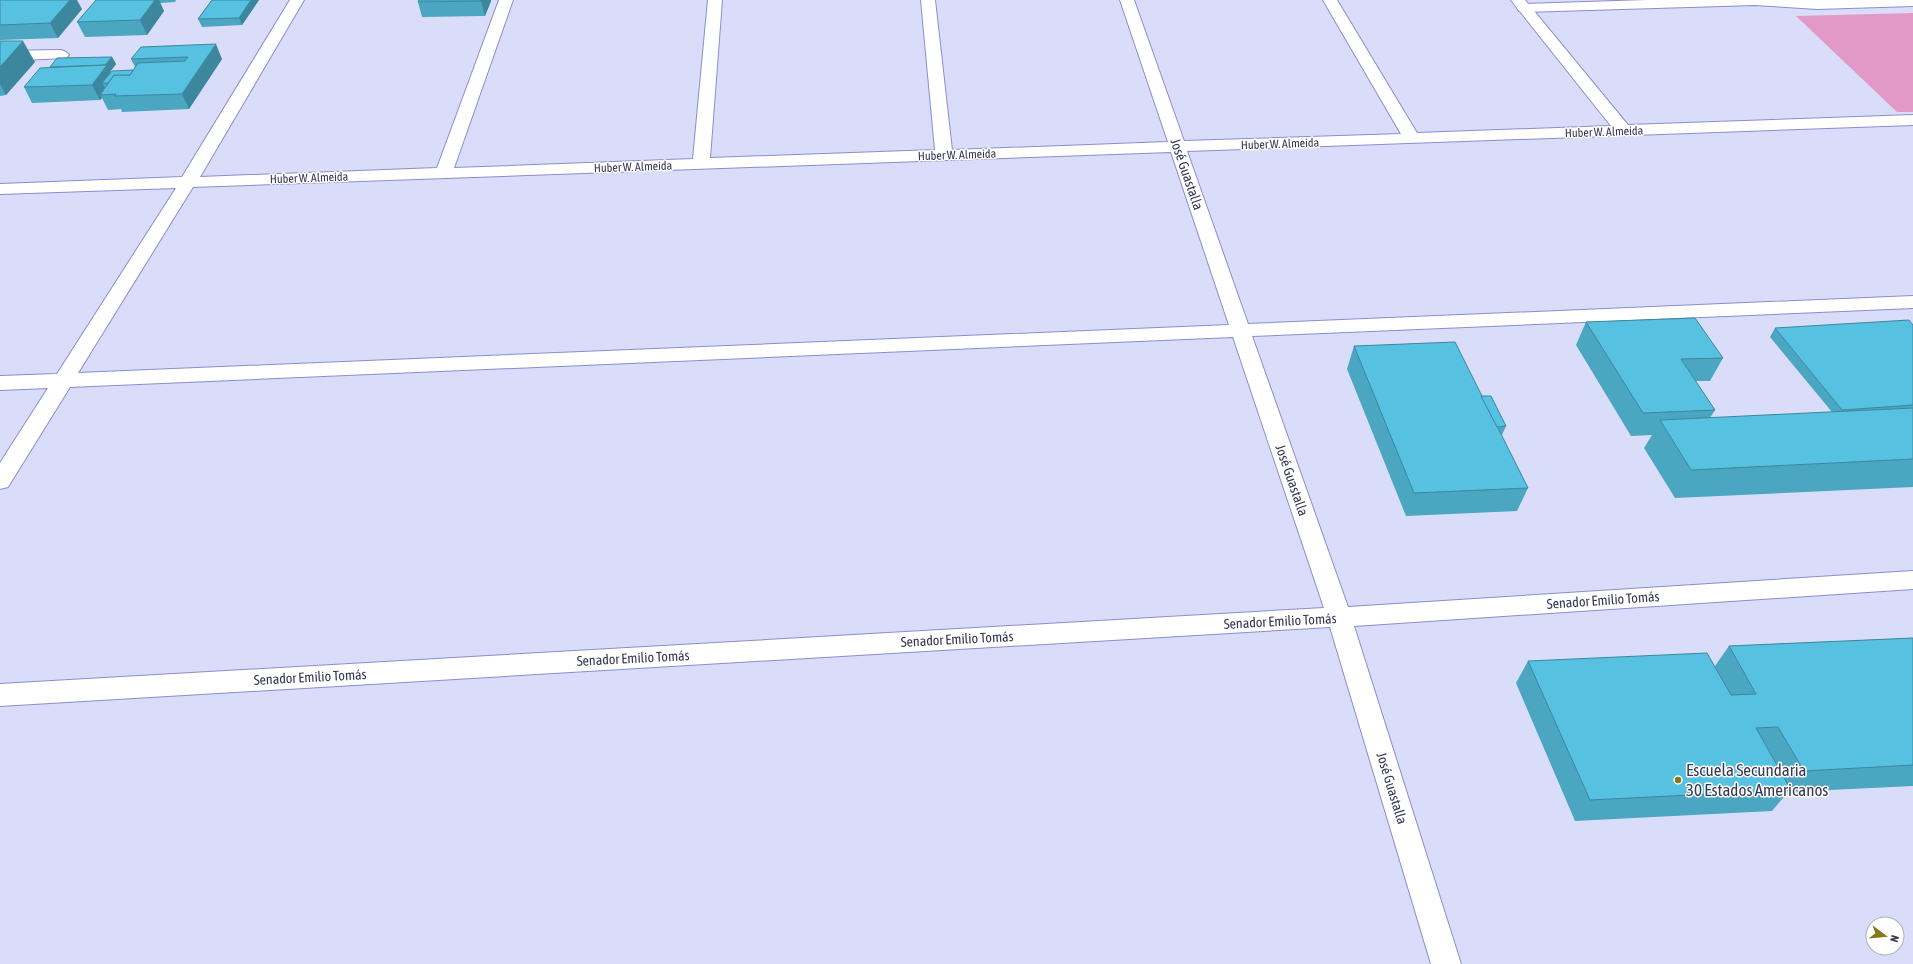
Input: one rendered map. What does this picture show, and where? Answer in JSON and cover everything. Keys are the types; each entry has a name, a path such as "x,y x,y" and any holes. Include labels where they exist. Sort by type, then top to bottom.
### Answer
{"street":[{"path":"0,481 62,380 188,182 297,0"},
{"path":"443,174 506,0"},
{"path":"701,164 715,0"},
{"path":"928,0 944,156"},
{"name":"José Guastalla","path":"1127,0 1242,330 1339,617 1446,964"},
{"path":"1330,0 1412,139"},
{"path":"1521,4 1755,1 1817,6 1913,2"},
{"path":"1521,4 1624,132"},
{"path":"0,56 61,55"},
{"name":"Huber W. Almeida","path":"0,189 1624,132 1913,120"},
{"path":"0,383 1913,302"},
{"name":"Senador Emilio Tomás","path":"0,695 1339,617 1913,580"}],"shaded area":[{"path":"1913,13 1913,112 1897,112 1796,16"}],"building":[{"path":"0,0 70,0 50,23 0,25"},
{"path":"96,0 155,0 140,20 77,22"},
{"path":"212,0 251,0 239,18 198,19"},
{"path":"419,0 481,0 481,1 418,2"},
{"path":"0,41 23,41 0,67"},
{"path":"216,44 182,94 100,95 114,75 130,75 138,63 185,61 188,57 131,59 141,47"},
{"path":"112,57 105,65 50,67 57,58"},
{"path":"107,65 92,85 24,87 40,68"},
{"path":"133,70 130,75 114,75 108,83 102,83 112,71"},
{"path":"1695,318 1723,358 1681,359 1715,410 1643,413 1586,322"},
{"path":"1909,320 1913,325 1913,405 1842,410 1775,328"},
{"path":"1455,342 1528,488 1414,493 1354,346"},
{"path":"1481,396 1491,396 1506,426 1497,427"},
{"path":"1913,408 1913,459 1691,470 1660,420"},
{"path":"1913,638 1913,765 1804,771 1778,727 1756,728 1791,790 1590,800 1528,661 1707,653 1731,695 1756,694 1729,646"}],"place":[{"name":"Escuela Secundaria 30 Estados Americanos","path":"1678,780"}]}
